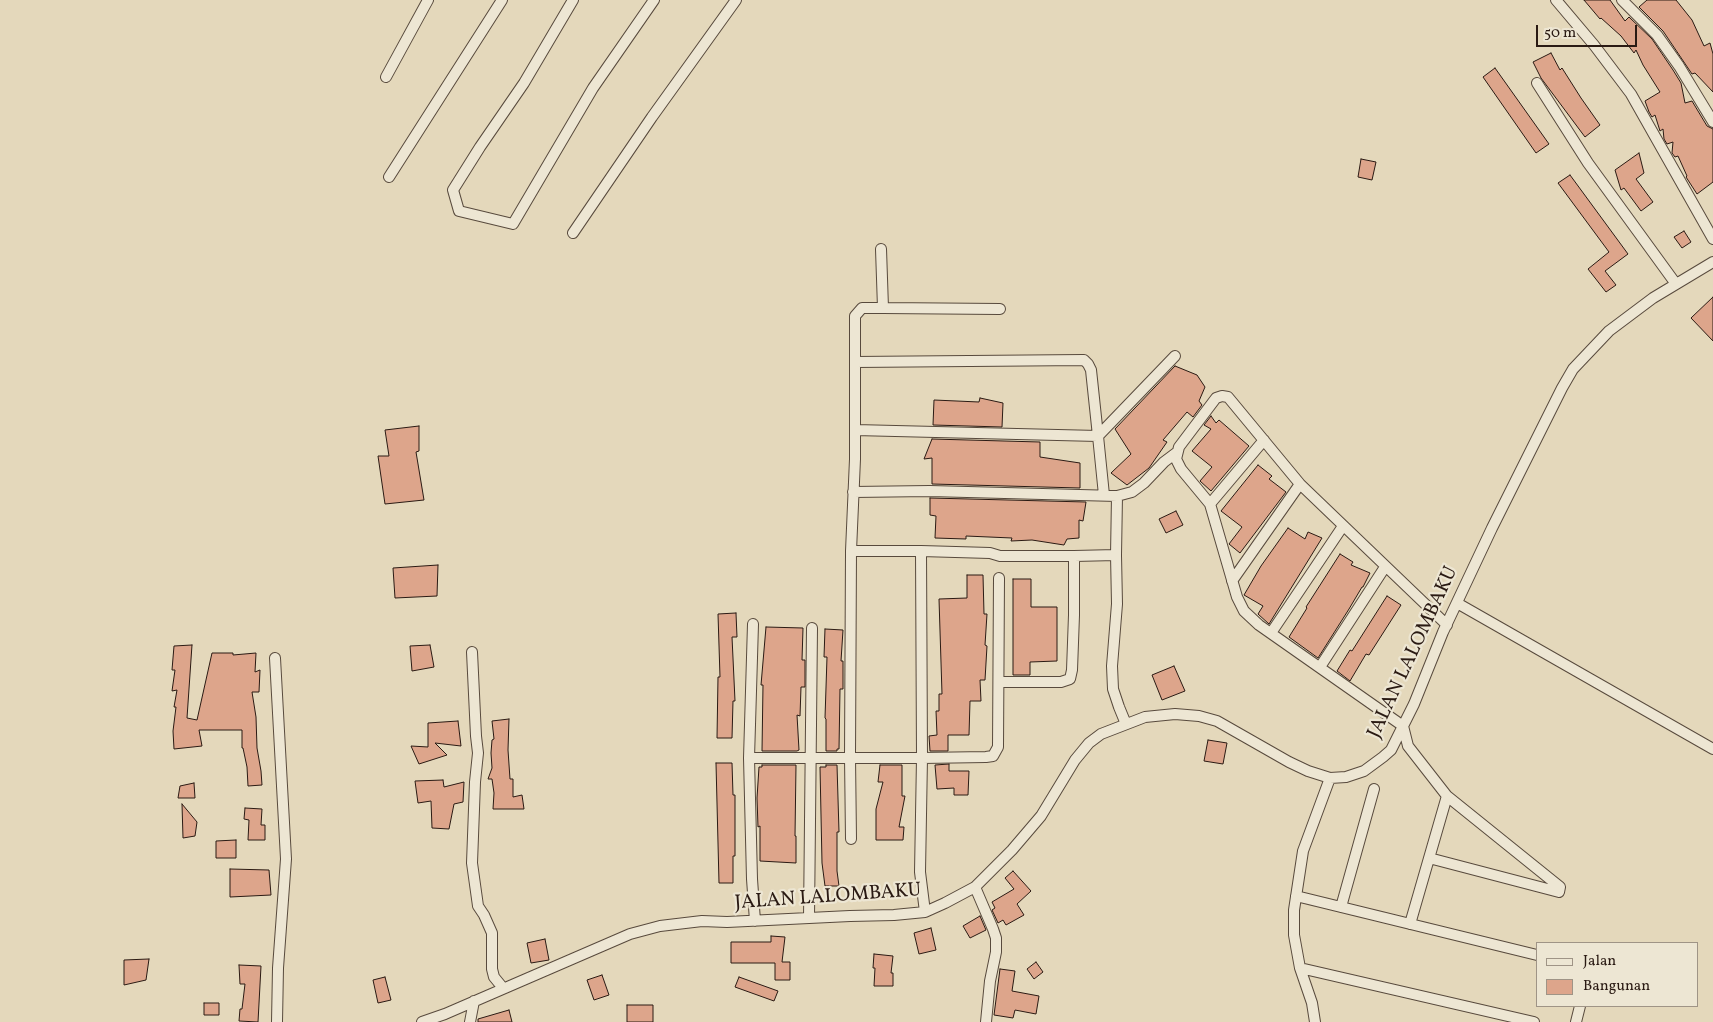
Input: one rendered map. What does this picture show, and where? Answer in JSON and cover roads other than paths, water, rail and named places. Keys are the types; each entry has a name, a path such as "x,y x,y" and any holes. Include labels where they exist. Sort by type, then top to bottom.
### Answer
{"street":[{"path":"386,77 428,0"},
{"path":"389,177 502,0"},
{"path":"573,0 524,83 453,190 459,210 513,224 593,88 654,0"},
{"path":"573,234 652,117 736,0"},
{"path":"1556,0 1594,45 1640,107 1692,205 1713,239"},
{"path":"1622,0 1657,35 1679,66 1713,122"},
{"path":"1537,83 1588,163 1676,284"},
{"path":"881,249 883,308"},
{"name":"JALAN LALOMBAKU","path":"422,1022 630,934 660,926 687,922 894,916 925,912 975,887 1012,850 1041,816 1075,760 1089,743 1101,734 1145,717 1159,714 1175,714 1199,716 1217,721 1289,762 1330,778 1346,777 1374,766 1390,750 1403,726 1492,528 1573,369 1609,331 1653,298 1713,262"},
{"path":"851,839 851,551 855,430 855,322 858,312 862,308 1000,309"},
{"path":"855,430 1098,436 1175,356"},
{"path":"855,362 1084,360 1091,370 1104,495"},
{"path":"853,492 930,491 1117,496 1132,492 1144,483 1164,462 1176,453 1216,398 1228,397 1300,484 1447,625"},
{"path":"1210,504 1264,440"},
{"path":"1176,453 1181,469 1210,504 1237,597 1244,611 1259,625 1403,726 1408,746 1447,796 1560,887 1559,892 1429,858"},
{"path":"1232,581 1300,484"},
{"path":"1117,496 1116,555 1118,604 1112,666 1113,689 1126,724"},
{"path":"1271,633 1343,526"},
{"path":"851,551 990,553 1000,556 1116,555"},
{"path":"921,551 922,758 920,872 925,912"},
{"path":"999,682 1061,682 1070,679 1072,670 1074,556"},
{"path":"1320,667 1385,567"},
{"path":"750,758 986,757 996,754 1000,741 998,578"},
{"path":"1457,603 1712,745"},
{"path":"753,624 750,758 752,878 755,921"},
{"path":"809,918 812,628"},
{"path":"472,652 478,753 472,863 478,906 492,932 492,969 494,977 503,988"},
{"path":"275,658 286,859 276,1022"},
{"path":"1315,1022 1312,1003 1300,968 1294,936 1296,896 1303,851 1330,778"},
{"path":"1341,907 1374,789"},
{"path":"1410,924 1447,796"},
{"path":"975,887 996,938 996,952 990,981 986,1022"},
{"path":"1296,896 1536,955"},
{"path":"1300,968 1534,1022"},
{"path":"470,1022 474,1000"},
{"path":"1576,1022 1580,1007"}]}
